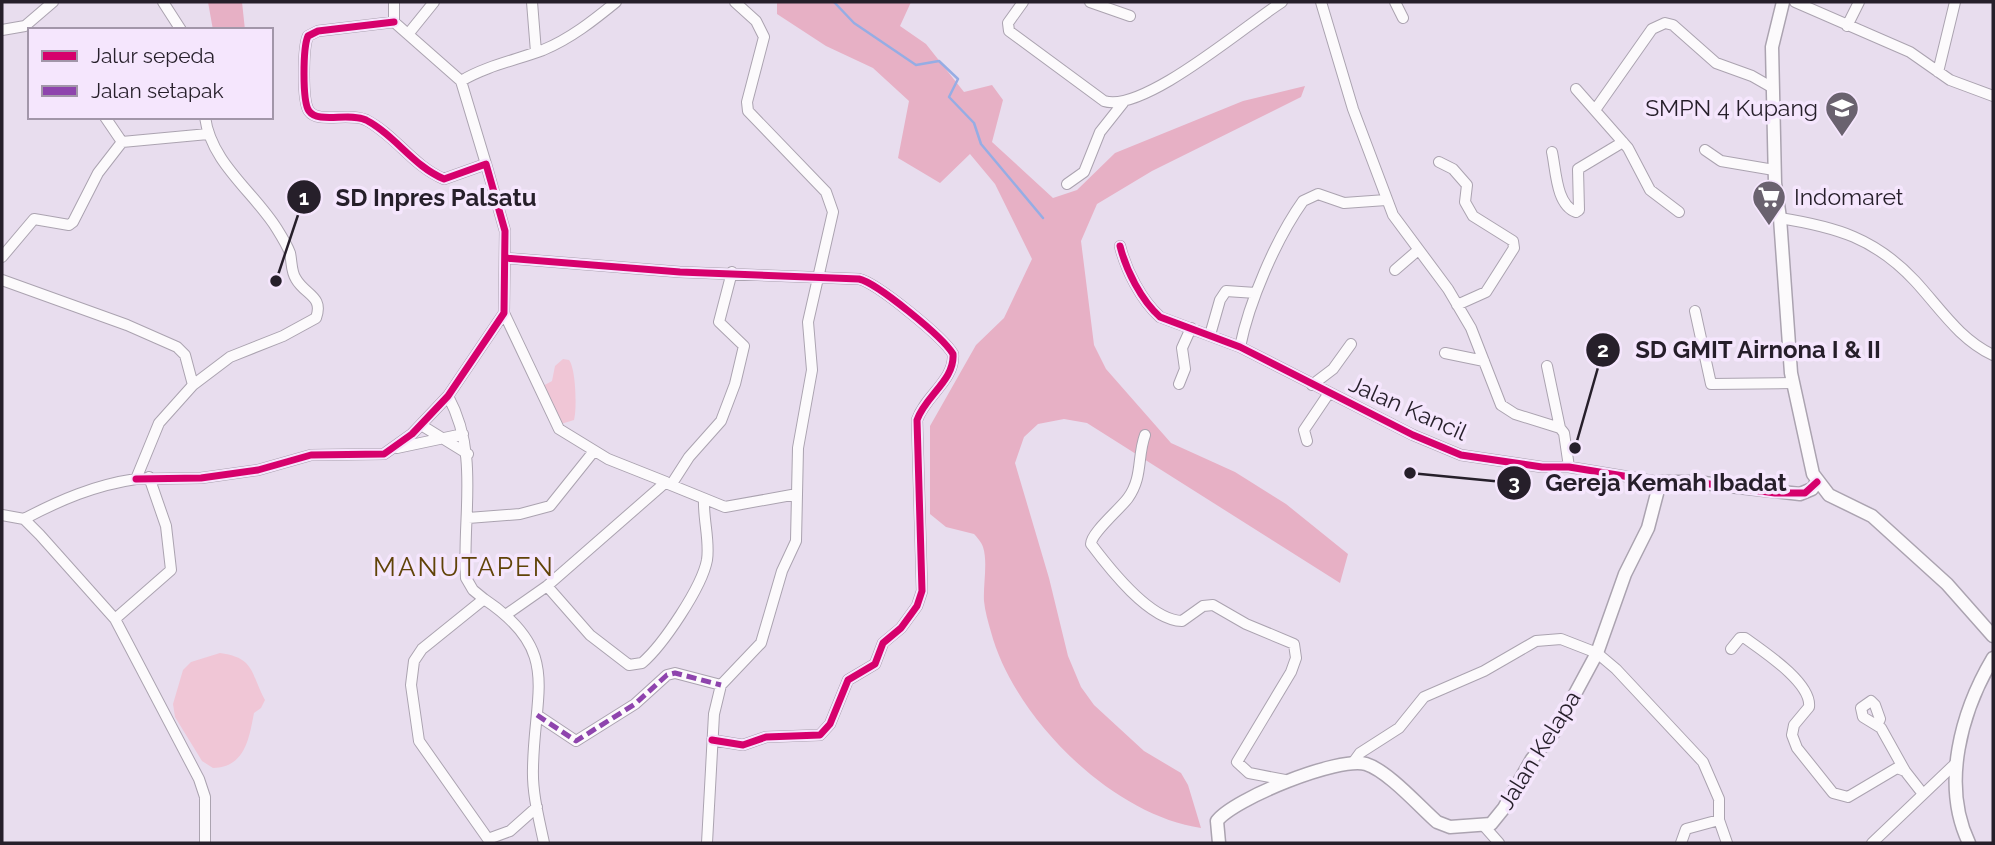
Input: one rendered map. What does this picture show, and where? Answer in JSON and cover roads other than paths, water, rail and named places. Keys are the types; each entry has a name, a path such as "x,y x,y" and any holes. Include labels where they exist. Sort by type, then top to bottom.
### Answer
{"street":[{"path":"2,30 30,23 53,2"},
{"path":"163,2 180,28"},
{"path":"394,2 394,22"},
{"path":"409,33 434,2"},
{"path":"531,2 536,52"},
{"path":"461,80 478,71 536,52 588,24 616,2"},
{"path":"707,843 712,740 720,685 730,672 756,649 767,630 782,571 796,541 798,448 812,370 808,322 832,217 831,203 826,192 807,170 764,131 748,111 747,102 764,37 756,21 735,2"},
{"path":"1023,2 1008,23 1009,32 1104,101 1123,103"},
{"path":"1090,2 1130,16"},
{"path":"1067,184 1084,172 1100,132 1123,103 1194,65 1282,2"},
{"path":"1321,2 1386,200 1457,305 1484,361 1501,405 1515,414 1549,422 1560,428 1564,433 1569,467"},
{"path":"1395,2 1403,18"},
{"path":"1783,2 1772,47 1774,170 1780,218 1784,309 1793,383 1817,482 1829,495 1872,516 1947,584 1993,636"},
{"path":"1796,2 1910,52 1970,90 1993,96"},
{"path":"1847,26 1859,2"},
{"path":"1938,72 1955,2"},
{"path":"486,164 444,179 428,170 368,121 351,116 319,118 308,110 305,99 308,36 318,31 394,22 461,80 500,207 506,258 504,313 554,424 594,451 704,499 731,507 797,494"},
{"path":"1595,110 1652,29 1665,23 1673,25 1716,63 1752,76 1773,88"},
{"path":"14,29 28,35"},
{"path":"1576,89 1623,142 1650,191 1679,212"},
{"path":"106,119 122,142"},
{"path":"136,479 159,423 193,385 230,357 312,323 319,306 312,294 297,281 290,254 276,227 230,170 208,134 205,119"},
{"path":"2,257 34,219 69,225 73,222 98,173 122,142 208,134"},
{"path":"1552,152 1562,199 1576,212 1579,210 1578,169 1623,142"},
{"path":"1705,150 1721,160 1774,170"},
{"path":"1439,162 1453,169 1466,185 1465,202 1473,216 1513,241 1514,248 1486,292 1457,305"},
{"path":"1240,347 1245,320 1256,293 1304,200 1318,194 1344,203 1386,200"},
{"path":"1780,218 1844,231 1875,247 1914,279 1959,333 1993,355"},
{"name":"Jalan Kancil","path":"1120,246 1124,261 1150,308 1160,317 1240,347 1413,435 1461,455 1542,467 1569,467 1660,482 1695,482 1800,494 1812,489 1817,482"},
{"path":"1395,270 1418,251"},
{"path":"506,258 680,272 732,272 871,282 953,354 951,370 923,405 917,420 922,596 901,628 883,643 875,664 848,680 830,724 820,735 766,737 743,745 712,740"},
{"path":"507,614 547,586 669,484 720,421 735,384 744,346 719,322 732,272"},
{"path":"2,280 127,325 177,347 185,355 193,385"},
{"path":"1210,335 1220,300 1226,291 1256,293"},
{"path":"1695,311 1711,384 1793,383"},
{"path":"396,448 449,396 504,313"},
{"path":"1179,384 1185,369 1182,348 1191,328"},
{"path":"1311,385 1334,369 1351,344"},
{"path":"1445,354 1460,359 1484,361"},
{"path":"1547,366 1560,428"},
{"path":"1307,441 1304,430 1329,393"},
{"path":"449,396 468,454 467,578 473,590 519,625 537,665 541,685 533,767 544,843"},
{"path":"421,425 468,454"},
{"path":"2,515 24,519 79,492 106,483 136,479 184,480 258,470 311,455 370,456 463,434"},
{"path":"1145,435 1137,484 1116,515 1092,536 1091,544 1131,591 1171,618 1182,621 1203,606 1213,606 1246,624 1294,644 1296,658 1291,672 1237,762 1249,773 1285,780"},
{"path":"468,518 520,514 550,506 594,451"},
{"path":"115,619 171,570 166,526 152,481 141,468"},
{"name":"Jalan Kelapa","path":"1352,764 1371,767 1437,822 1450,827 1491,824 1504,808 1526,767 1555,731 1597,653 1625,575 1648,528 1660,482"},
{"path":"547,586 598,642 629,665 642,663 666,636 707,562 704,499"},
{"path":"24,519 115,619 200,779 205,797 205,843"},
{"path":"484,599 416,657 411,685 415,730 434,764 488,839 510,831 537,807"},
{"path":"1731,649 1741,638 1745,638 1780,663 1805,691 1809,707 1794,725 1792,735 1797,748 1833,793 1846,797 1895,768 1905,771"},
{"path":"1219,843 1216,828 1222,814 1285,780 1352,764 1360,753 1399,728 1424,697 1477,675 1536,641 1561,639 1597,653 1703,762 1719,799 1719,820 1727,843"},
{"path":"1969,843 1955,805 1956,763 1972,707 1993,658"},
{"path":"537,715 576,741 635,704 667,675 676,673 720,685"},
{"path":"1877,725 1905,771 1923,794"},
{"path":"1872,843 1956,763"},
{"path":"1681,843 1686,829 1719,820"},
{"path":"1484,826 1499,843"}],"waterway":[{"path":"834,2 854,23 916,65 939,61 958,79 949,97 974,123 981,144 1043,218"}],"place":[{"name":"SMPN 4 Kupang","path":"1842,138"},
{"name":"Indomaret","path":"1769,227"},
{"name":"SD Inpres Palsatu","path":"276,281"},
{"name":"SD GMIT Airnona I & II","path":"1575,448"},
{"name":"Gereja Kemah Ibadat","path":"1410,473"}],"district":[{"name":"MANUTAPEN","path":"464,567"}]}
